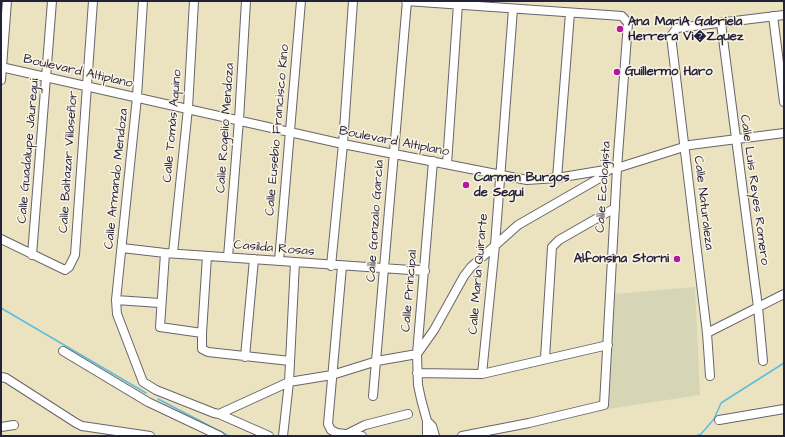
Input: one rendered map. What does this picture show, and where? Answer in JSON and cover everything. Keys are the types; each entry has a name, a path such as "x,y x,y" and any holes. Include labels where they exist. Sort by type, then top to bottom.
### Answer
{"street":[{"path":"1,80 3,16 6,1"},
{"name":"Calle Guadalupe Jáuregui","path":"32,255 52,1"},
{"name":"Calle Baltazar Villaseñor","path":"32,255 65,270 69,267 76,251 86,85 93,1"},
{"name":"Calle Armando Mendoza","path":"143,1 137,97 116,300 117,314 143,382 156,390 219,414 269,436"},
{"name":"Calle Tomás Aquino","path":"194,1 188,108 169,253 160,304 159,324 161,328 202,333"},
{"name":"Calle Rogelio Mendoza","path":"228,257 239,120 246,1"},
{"name":"Calle Eusebio Francisco Kino","path":"279,261 301,1"},
{"path":"331,266 343,144 353,1"},
{"path":"406,1 570,13 557,178"},
{"name":"Calle Gonzalo García","path":"373,396 406,1"},
{"path":"447,164 458,4"},
{"name":"Calle María Quirarte","path":"482,374 495,245 499,176 513,9"},
{"name":"Calle Ecologista","path":"462,436 529,423 604,404 615,208 613,168 628,26 627,20 622,16 570,13"},
{"path":"721,23 784,15"},
{"path":"773,16 784,102"},
{"name":"Calle Naturaleza","path":"710,376 708,334 671,39 672,32 677,28 721,23"},
{"name":"Calle Luis Reyes Romero","path":"721,23 758,307 763,361"},
{"name":"Boulevard Altiplano","path":"2,67 343,144 433,161 499,176 527,180 557,178 613,168 684,147 784,133"},
{"name":"Calle Principal","path":"427,436 427,421 421,399 416,354 433,161"},
{"path":"219,414 289,382 332,375 377,361 416,354 437,325 467,271 518,225 598,179 613,168"},
{"path":"545,358 552,247 559,240 615,208"},
{"path":"1,239 32,255"},
{"name":"Casilda Rosas","path":"122,248 331,266 424,271"},
{"path":"207,256 201,346 204,351 245,357 290,361"},
{"path":"245,357 254,259"},
{"path":"283,436 289,382 295,262"},
{"path":"342,266 328,424 334,433 348,433 362,436"},
{"path":"708,334 784,294"},
{"path":"116,300 160,304"},
{"path":"417,373 482,374 545,358 608,345"},
{"path":"63,351 148,402 220,436"},
{"path":"4,378 82,426 150,436"},
{"path":"148,402 156,390"},
{"path":"719,420 784,409"},
{"path":"348,433 365,426 408,414"},
{"name":"Calle Principal","path":"427,421 432,426 435,436"},
{"path":"1,427 14,425"}],"shaded area":[{"path":"695,287 700,395 608,409 615,294"}],"waterway":[{"path":"1,308 146,393"},
{"path":"696,436 701,434 714,419 721,403 784,363"},
{"path":"158,399 229,436"}],"place":[{"name":"Ana MariA Gabriela Herrera Vi�Zquez","path":"620,29"},
{"name":"Guillermo Haro","path":"617,72"},
{"name":"Carmen Burgos de Seguí","path":"466,185"},
{"name":"Alfonsina Storni","path":"677,259"}]}
